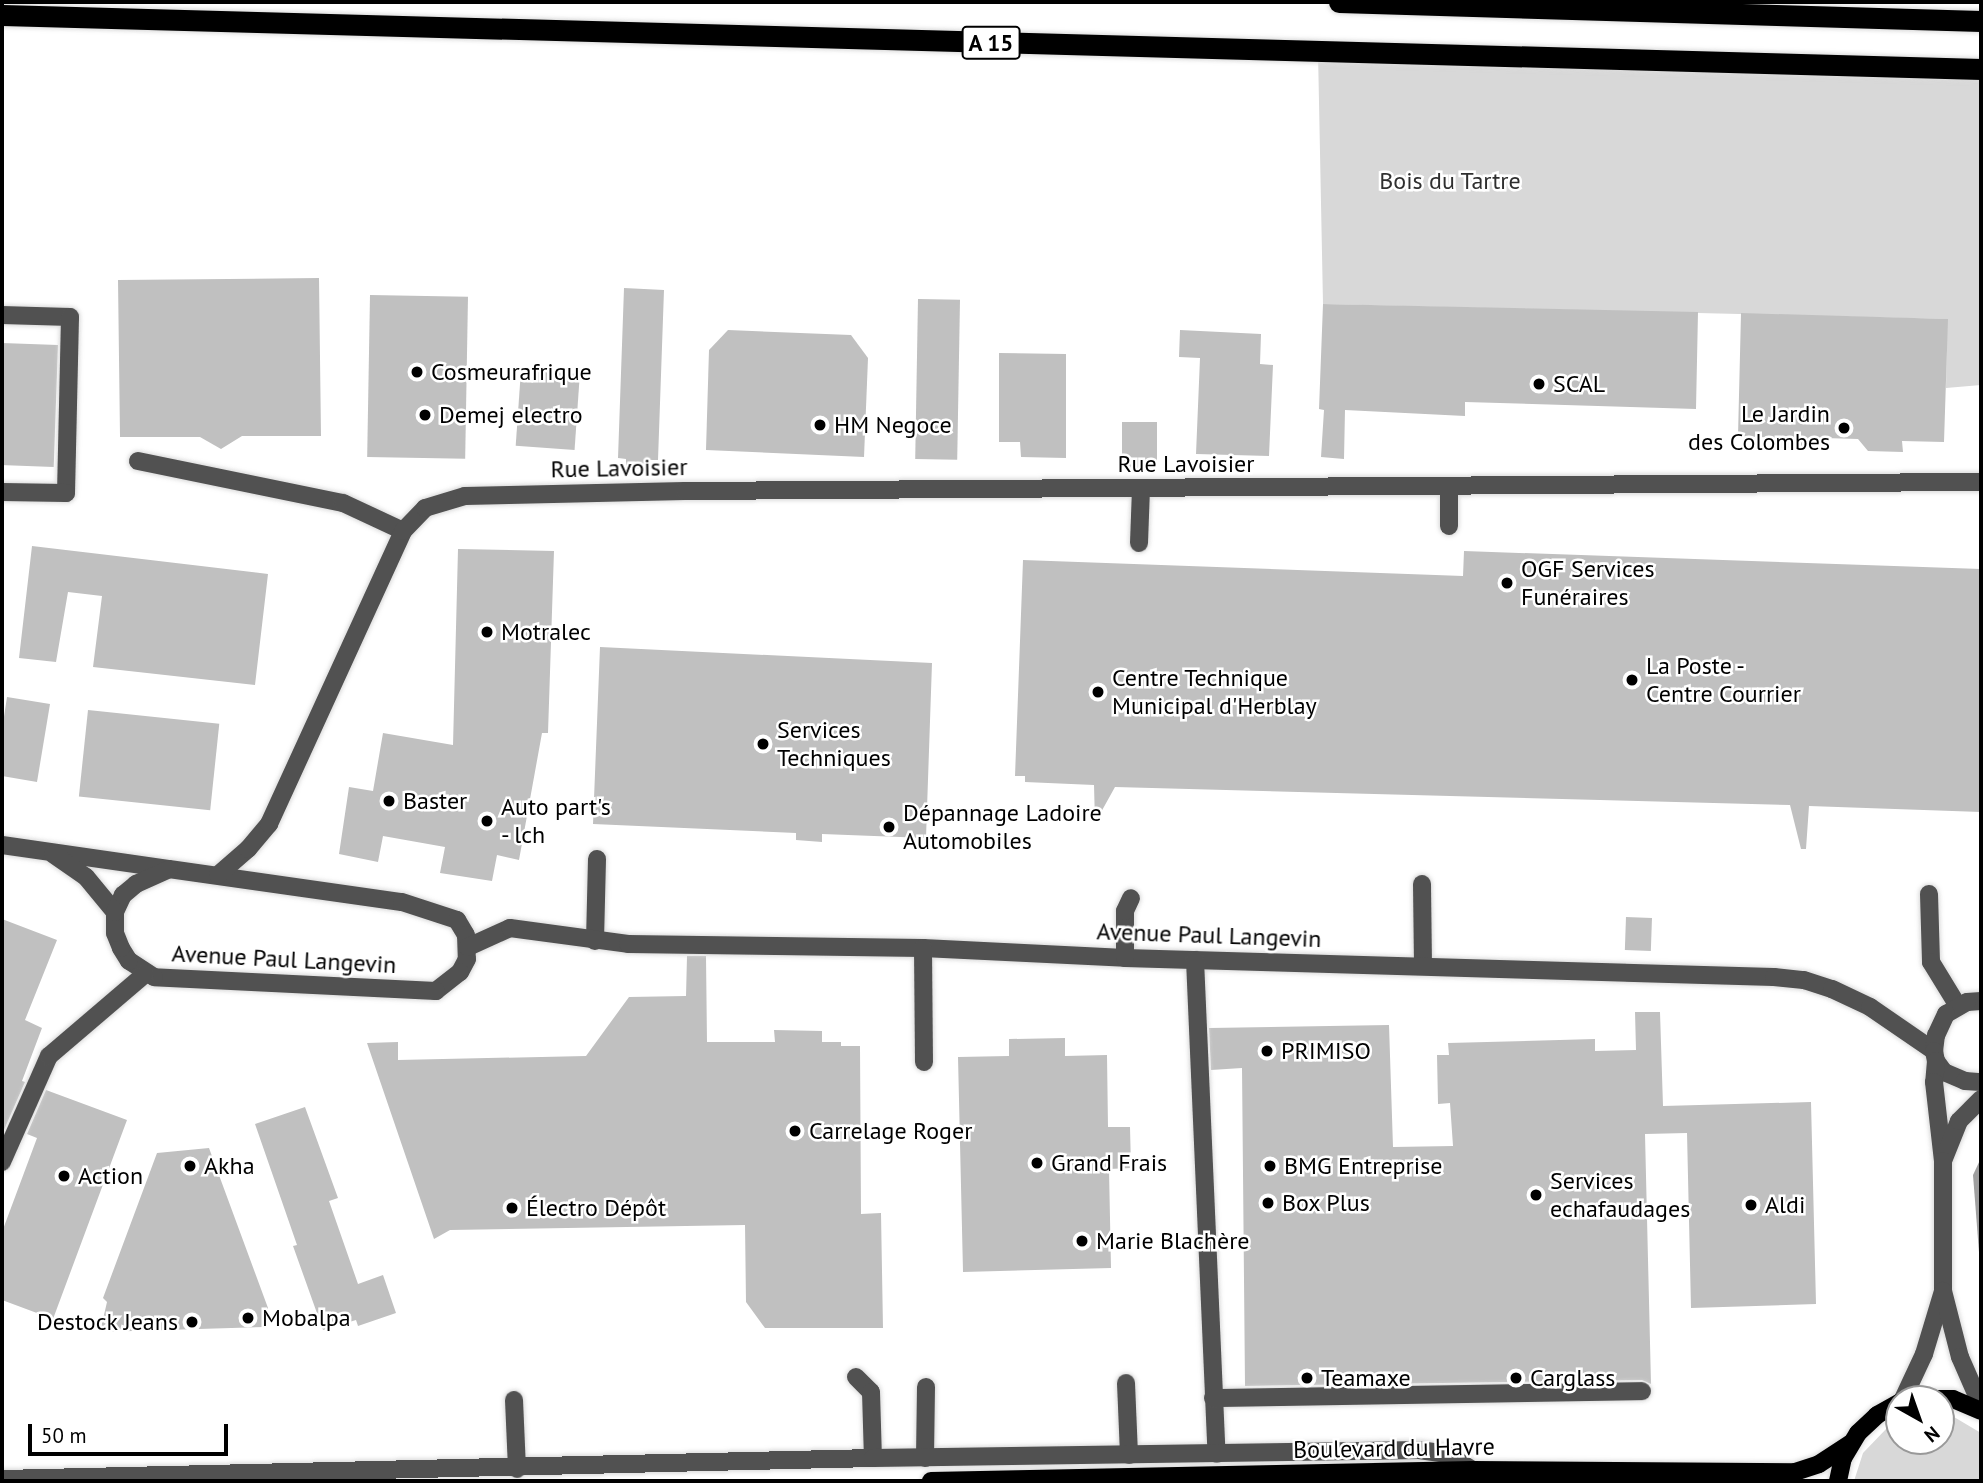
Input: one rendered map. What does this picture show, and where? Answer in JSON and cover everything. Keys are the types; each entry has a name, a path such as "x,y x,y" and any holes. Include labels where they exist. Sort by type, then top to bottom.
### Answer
{"highway":[{"path":"1339,2 1981,21"},
{"name":"A 15","path":"2,15 1981,69"}],"main road":[{"path":"1955,1400 1981,1411"},
{"name":"Boulevard du Havre","path":"931,1481 1473,1470 1795,1472 1819,1464 1850,1444 1867,1423 1885,1412"},
{"name":"Boulevard du Havre","path":"1838,1481 1850,1444"}],"street":[{"path":"2,315 70,317 66,493 2,492"},
{"path":"138,461 343,503 402,531"},
{"name":"Rue Lavoisier","path":"218,875 248,849 269,824 402,531 425,508 465,496 685,491 1981,482"},
{"path":"1449,486 1450,526"},
{"path":"1139,542 1141,489"},
{"path":"2,845 402,902 457,920 466,935 468,947"},
{"path":"50,852 86,877 115,912 123,895 136,884 169,869"},
{"path":"595,942 597,859"},
{"path":"1422,884 1423,965"},
{"path":"1928,894 1931,962 1958,1006"},
{"path":"1125,958 1125,911 1131,898"},
{"name":"Avenue Paul Langevin","path":"115,912 115,933 121,948 129,961 145,974 436,990 460,972 467,959 468,947 510,928 595,942 923,948 1125,958 1423,965 1804,980 1870,1007 1935,1056 1953,1078 1981,1082"},
{"path":"923,948 924,1062"},
{"path":"1195,960 1217,1454"},
{"path":"2,1162 49,1056 145,974"},
{"path":"1981,1001 1958,1006 1946,1014 1941,1024 1935,1056 1934,1082 1943,1161 1943,1291 1960,1357 1981,1405"},
{"path":"1943,1161 1949,1139 1959,1121 1981,1099"},
{"path":"1910,1385 1924,1354 1943,1291"},
{"path":"856,1377 872,1392 873,1458"},
{"path":"1126,1383 1129,1455"},
{"path":"925,1458 926,1387"},
{"path":"1213,1398 1643,1391"},
{"path":"514,1401 517,1469"},
{"path":"2,1479 517,1469 873,1458 1419,1450 1446,1454 1473,1470"}],"green space":[{"name":"Bois du Tartre","path":"1318,52 1981,69 1981,385 1946,388 1947,319 1323,304"},
{"path":"1955,1418 1981,1433 1981,1481 1854,1481 1863,1453 1885,1430 1885,1455 1955,1455"}],"shaded area":[{"path":"1981,1158 1981,1278 1973,1175"}],"building":[{"path":"319,278 321,436 242,436 221,449 200,437 120,437 118,280"},
{"path":"624,288 664,290 658,460 649,460 649,469 626,468 626,459 618,458"},
{"path":"370,295 468,297 465,459 367,457"},
{"path":"918,299 960,300 957,460 915,459"},
{"path":"1323,304 1698,312 1696,409 1465,402 1465,416 1345,410 1344,459 1321,457 1324,410 1319,409"},
{"path":"1741,313 1948,319 1944,442 1902,441 1903,452 1868,451 1858,439 1824,438 1813,449 1780,448 1780,438 1738,436"},
{"path":"728,330 851,335 868,358 864,457 706,450 709,350"},
{"path":"1180,330 1261,334 1260,364 1273,365 1269,456 1196,454 1200,358 1179,357"},
{"path":"2,343 58,345 54,467 2,465"},
{"path":"999,353 1066,354 1066,458 1021,457 1020,442 999,442"},
{"path":"521,370 580,374 575,450 516,446"},
{"path":"1122,422 1157,422 1157,468 1122,468"},
{"path":"32,546 268,574 255,685 93,667 102,596 68,592 56,662 19,658"},
{"path":"458,549 554,551 548,733 542,733 519,860 497,855 492,881 440,873 445,847 383,836 378,862 339,854 349,787 373,791 383,733 453,745"},
{"name":"La Poste - Centre Courrier","path":"1464,551 1981,569 1981,812 1809,806 1806,849 1801,849 1790,805 1115,787 1095,823 1094,785 1025,782 1025,776 1015,776 1023,560 1463,576"},
{"name":"Services Techniques","path":"600,647 932,663 926,838 822,834 822,842 796,840 796,833 593,824"},
{"path":"7,697 50,704 37,782 2,776 2,730"},
{"path":"88,710 219,724 210,810 79,797"},
{"path":"1626,917 1652,918 1651,951 1625,950"},
{"path":"2,919 57,940 25,1020 42,1028 22,1081 25,1082 4,1130"},
{"path":"687,956 706,956 707,1042 775,1042 774,1030 822,1031 822,1042 860,1046 861,1214 881,1213 883,1328 765,1328 746,1302 745,1225 450,1230 434,1239 367,1043 398,1042 398,1060 586,1056 629,997 686,996"},
{"path":"1635,1012 1660,1012 1663,1106 1811,1102 1816,1304 1691,1308 1687,1133 1645,1134 1651,1384 1642,1380 1245,1386 1242,1068 1211,1070 1209,1028 1389,1025 1393,1147 1453,1146 1450,1103 1438,1104 1437,1055 1449,1055 1448,1043 1595,1039 1595,1051 1636,1050"},
{"path":"1065,1038 1065,1056 1107,1055 1108,1127 1130,1127 1131,1168 1109,1169 1111,1268 963,1272 958,1057 1009,1056 1009,1039"},
{"name":"Action","path":"46,1090 127,1120 53,1319 2,1300 2,1232 37,1138 27,1134"},
{"path":"305,1107 338,1198 329,1201 358,1284 383,1275 396,1313 358,1326 356,1320 323,1330 293,1246 297,1245 255,1124"},
{"path":"209,1148 268,1308 265,1327 100,1332 107,1302 103,1298 157,1153"}],"place":[{"name":"Cosmeurafrique","path":"417,372"},
{"name":"SCAL","path":"1539,384"},
{"name":"Demej electro","path":"425,415"},
{"name":"HM Negoce","path":"820,425"},
{"name":"Le Jardin des Colombes","path":"1844,428"},
{"name":"OGF Services Funéraires","path":"1507,583"},
{"name":"Motralec","path":"487,632"},
{"name":"La Poste - Centre Courrier","path":"1632,680"},
{"name":"Centre Technique Municipal d'Herblay","path":"1098,692"},
{"name":"Services Techniques","path":"763,744"},
{"name":"Baster","path":"389,801"},
{"name":"Auto part's - lch","path":"487,821"},
{"name":"Dépannage Ladoire Automobiles","path":"889,827"},
{"name":"PRIMISO","path":"1267,1051"},
{"name":"Carrelage Roger","path":"795,1131"},
{"name":"Grand Frais","path":"1037,1163"},
{"name":"Akha","path":"190,1166"},
{"name":"BMG Entreprise","path":"1270,1166"},
{"name":"Action","path":"64,1176"},
{"name":"Services echafaudages","path":"1536,1195"},
{"name":"Box Plus","path":"1268,1203"},
{"name":"Aldi","path":"1751,1205"},
{"name":"Électro Dépôt","path":"512,1208"},
{"name":"Marie Blachère","path":"1082,1241"},
{"name":"Mobalpa","path":"248,1318"},
{"name":"Destock Jeans","path":"192,1322"},
{"name":"Teamaxe","path":"1307,1378"},
{"name":"Carglass","path":"1516,1378"}]}
